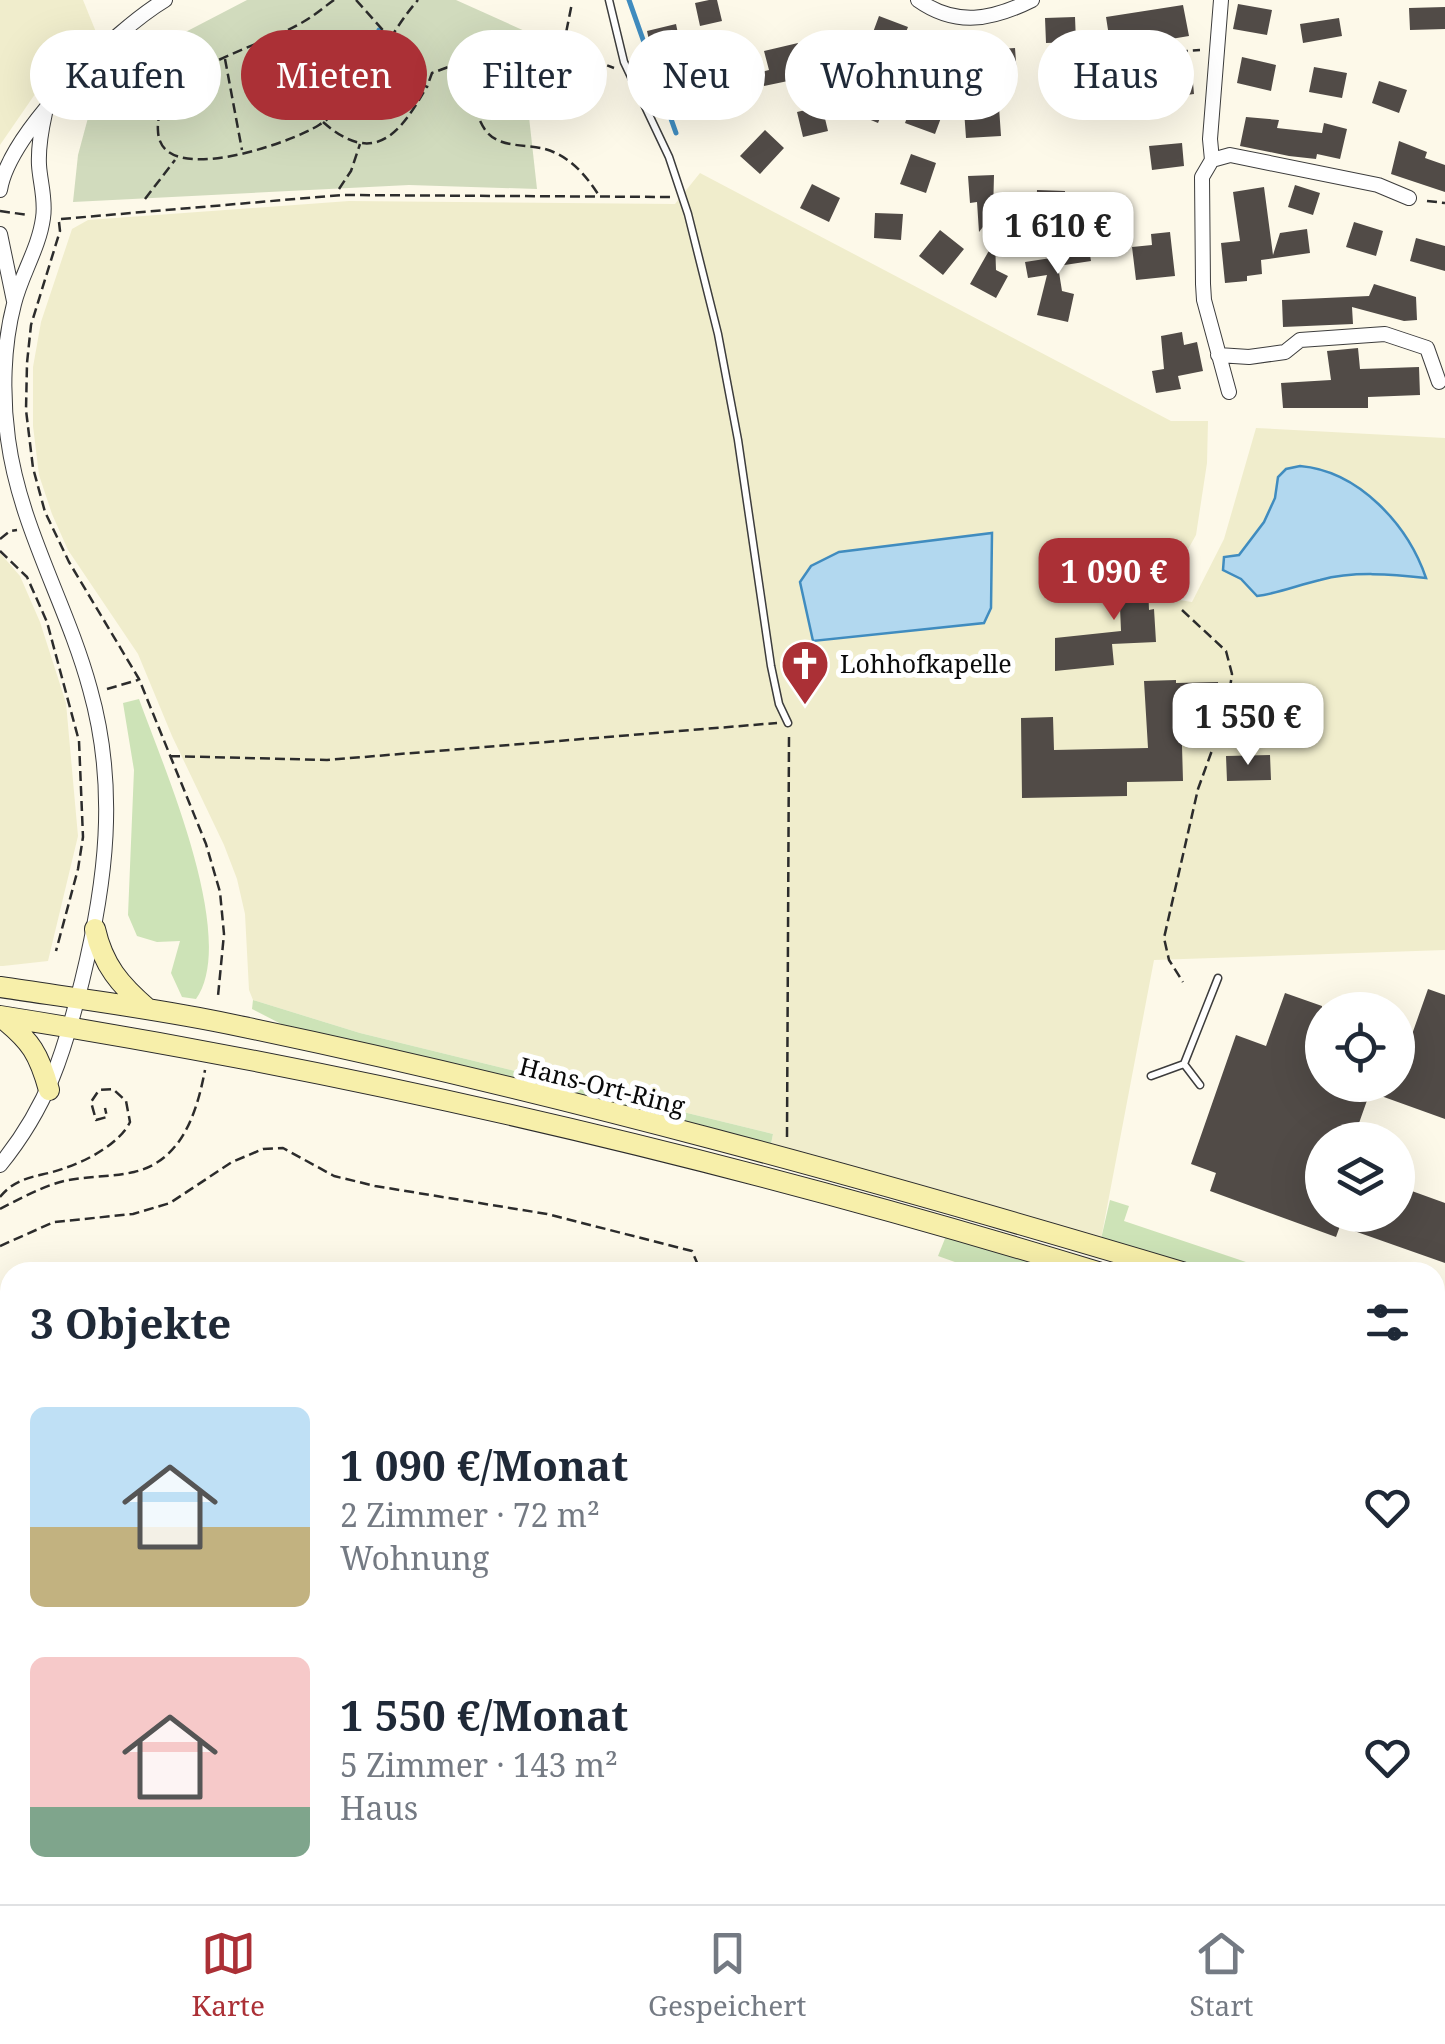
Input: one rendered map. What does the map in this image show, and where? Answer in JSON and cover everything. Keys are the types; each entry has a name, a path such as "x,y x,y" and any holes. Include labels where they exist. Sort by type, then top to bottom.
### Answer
{"main road":[{"path":"95,928 108,969 149,1010"},
{"name":"Hans-Ort-Ring","path":"0,986 238,1025 554,1099 906,1190 1148,1262"},
{"path":"0,1016 29,1040 48,1090"},
{"name":"Hans-Ort-Ring","path":"0,1016 225,1054 548,1122 902,1212 1065,1262"}],"street":[{"path":"121,30 165,0"},
{"path":"918,0 943,14 968,20 993,17 1032,0"},
{"path":"1221,0 1210,139 1212,160 1202,177 1203,284 1229,392"},
{"path":"0,190 14,154 40,120"},
{"path":"0,1165 48,1090 72,1028 105,871 109,811 91,692 71,628 28,529 15,486 7,433 6,352 14,301 43,217 38,145 43,120"},
{"path":"1212,160 1230,155 1378,185 1409,198"},
{"path":"0,234 14,301"},
{"path":"1218,354 1249,357 1285,352 1300,340 1384,334 1428,348 1439,382"}],"lane":[{"path":"609,0 627,68"},
{"path":"652,120 669,156 688,214 718,334 738,440 771,666 779,704 788,722"},
{"path":"1151,1076 1184,1064 1218,978"},
{"path":"1184,1064 1200,1085"}],"path":[{"path":"326,120 278,142 203,161 176,158 157,135 166,97 198,70 302,22 334,0"},
{"path":"356,0 382,30"},
{"path":"398,30 418,0"},
{"path":"567,30 572,3"},
{"path":"1194,51 1216,49"},
{"path":"224,58 242,151"},
{"path":"427,87 432,73 447,68"},
{"path":"323,122 336,134 369,144 396,134 406,120"},
{"path":"481,120 497,141 548,150 570,160 599,196"},
{"path":"339,189 361,142"},
{"path":"145,198 176,158"},
{"path":"218,996 224,934 220,892 206,844 139,680 45,512 33,468 26,410 26,363 31,325 60,231 59,220 342,195 680,196"},
{"path":"1409,198 1445,203"},
{"path":"0,210 43,217"},
{"path":"0,539 10,531 28,529"},
{"path":"0,550 28,577 79,741 83,837 56,952"},
{"path":"1182,610 1226,650 1232,674 1227,709 1198,789 1164,938 1170,960 1183,982"},
{"path":"91,692 139,680"},
{"path":"170,756 327,760 788,722 789,1132 783,1158"},
{"path":"0,1209 62,1182 132,1173 153,1166 184,1137 198,1108 206,1066"},
{"path":"0,1196 22,1178 68,1168 119,1138 130,1122 126,1101 113,1089 99,1090 90,1102 96,1120 106,1117 105,1108"},
{"path":"0,1246 54,1222 132,1214 170,1203 232,1162 263,1149 283,1148 334,1176 547,1214 642,1236 692,1251 697,1262"}],"shaded area":[{"path":"0,0 83,0 95,30 30,30 30,101 0,145"},
{"path":"700,173 1171,421 1208,421 1207,463 1196,535 1164,592 1172,599 1192,602 1224,539 1256,428 1445,438 1445,950 1154,960 1101,1239 771,1144 773,1134 360,1033 253,1000 249,990 245,914 224,845 138,654 68,550 52,514 39,475 33,426 33,367 41,322 72,229 88,220 349,201 675,204"},
{"path":"0,553 20,576 40,622 66,703 78,836 48,961 3,966 0,966"}],"green space":[{"path":"247,0 456,0 522,30 447,30 447,120 529,120 537,189 409,185 73,202 78,155 87,120 221,120 221,30 189,30"},
{"path":"139,699 179,807 203,895 209,936 207,971 196,999 182,997 171,973 180,941 157,942 137,936 128,915 134,770 123,703"},
{"path":"253,1000 360,1033 773,1134 771,1144 289,1028 252,1009"},
{"path":"1110,1200 1129,1206 1124,1221 1246,1262 1183,1262 1101,1239"},
{"path":"946,1236 1036,1262 955,1262 938,1256"}],"water":[{"path":"1300,466 1342,478 1378,504 1407,539 1426,578 1346,575 1257,596 1241,579 1223,570 1224,557 1239,555 1264,522 1275,498 1278,477 1286,469"},
{"path":"992,533 991,608 984,623 813,641 800,582 811,566 839,552"}],"building":[{"path":"717,0 722,21 700,26 695,3"},
{"path":"1238,4 1272,10 1267,35 1233,29"},
{"path":"1183,5 1188,30 1108,30 1106,17"},
{"path":"1445,7 1445,29 1410,30 1409,8"},
{"path":"879,16 908,27 907,30 874,30"},
{"path":"1075,17 1076,30 1045,30 1045,18"},
{"path":"1339,18 1342,36 1303,43 1300,24"},
{"path":"676,24 677,30 651,30"},
{"path":"785,46 785,82 765,86 765,71 769,70 765,51"},
{"path":"1242,57 1276,65 1271,91 1237,83"},
{"path":"1314,67 1347,73 1342,98 1309,92"},
{"path":"1379,81 1407,90 1399,113 1372,103"},
{"path":"1246,117 1279,120 1277,128 1322,133 1324,123 1347,129 1340,159 1317,154 1316,159 1289,156 1240,146"},
{"path":"799,120 825,120 828,131 803,137"},
{"path":"906,120 940,120 935,134 905,123"},
{"path":"965,120 1000,120 1001,136 966,138"},
{"path":"765,130 784,148 760,174 740,156"},
{"path":"1399,141 1427,152 1425,158 1445,165 1445,192 1391,174"},
{"path":"1182,143 1184,166 1152,170 1149,146"},
{"path":"911,154 936,163 926,193 900,184"},
{"path":"994,175 993,214 979,232 977,202 970,203 968,176"},
{"path":"812,184 840,198 829,222 800,208"},
{"path":"1295,185 1320,193 1313,215 1288,207"},
{"path":"1264,187 1273,255 1280,233 1307,229 1310,253 1261,260 1262,274 1247,276 1247,281 1225,283 1221,243 1240,241 1233,192"},
{"path":"1037,190 1065,191 1064,219 1036,218"},
{"path":"875,213 903,214 901,240 874,238"},
{"path":"1354,222 1383,231 1376,256 1346,247"},
{"path":"940,230 964,249 943,275 919,256"},
{"path":"1170,232 1175,276 1136,280 1132,247 1152,245 1151,234"},
{"path":"1087,237 1091,261 1058,266 1062,291 1074,294 1068,322 1037,315 1047,275 1028,278 1025,262 1051,258 1054,243"},
{"path":"1416,238 1445,246 1445,271 1410,261"},
{"path":"995,240 996,270 1008,276 996,298 970,284"},
{"path":"1374,284 1416,297 1417,320 1404,321 1352,307 1353,324 1283,327 1282,300 1369,296"},
{"path":"1182,332 1184,345 1197,342 1203,371 1178,376 1181,389 1156,393 1152,371 1164,369 1161,336"},
{"path":"1358,348 1360,369 1419,367 1420,395 1368,397 1368,408 1283,408 1281,383 1331,380 1327,351"},
{"path":"1147,558 1149,610 1154,609 1156,642 1112,644 1114,665 1055,671 1055,638 1121,631 1118,559"},
{"path":"1144,681 1218,682 1219,709 1181,710 1183,781 1127,782 1127,796 1022,798 1021,718 1053,717 1054,750 1148,748"},
{"path":"1270,755 1271,780 1227,781 1226,756"},
{"path":"1428,989 1445,995 1445,1119 1398,1102 1415,1102 1415,1026"},
{"path":"1285,993 1305,1000 1305,1102 1366,1102 1359,1122 1305,1122 1305,1226 1210,1191 1216,1173 1191,1164 1236,1035 1266,1046"},
{"path":"1415,1192 1445,1203 1445,1262 1357,1232 1415,1232"}],"waterway":[{"path":"629,0 676,133"}],"place":[{"name":"Lohhofkapelle","path":"805,706"}]}
